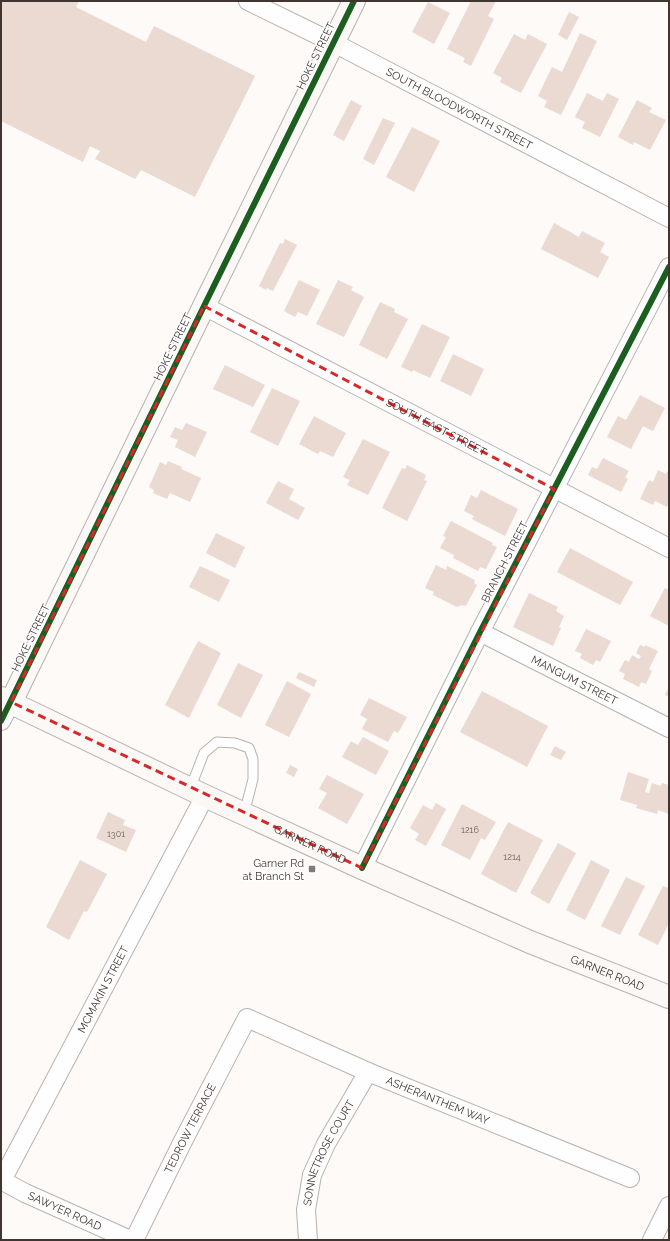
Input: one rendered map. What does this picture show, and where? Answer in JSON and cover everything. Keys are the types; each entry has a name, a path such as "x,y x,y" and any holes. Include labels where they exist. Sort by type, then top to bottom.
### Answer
{"street":[{"name":"SOUTH BLOODWORTH STREET","path":"248,1 269,6 334,43 669,218"},
{"name":"HOKE STREET","path":"4,707 354,1"},
{"name":"BRANCH STREET","path":"362,868 480,632 669,267"},
{"name":"SOUTH EAST STREET","path":"204,306 669,548"},
{"name":"MANGUM STREET","path":"480,632 669,728"},
{"name":"GARNER ROAD","path":"4,707 198,792 362,868 530,942 669,997"},
{"name":"MCMAKIN STREET","path":"1,1181 198,792"},
{"name":"ASHERANTHEM WAY","path":"247,1018 368,1072 630,1178"},
{"name":"TEDROW TERRACE","path":"134,1240 183,1141 247,1018"},
{"name":"SONNETROSE COURT","path":"308,1240 306,1210 312,1175 326,1144 368,1072"},
{"name":"SAWYER ROAD","path":"1,1181 130,1240"},
{"path":"652,1240 669,1206"}],"lane":[{"path":"198,792 204,753 217,742 235,743 249,748 253,759 252,779 244,814"}],"highlighted area":[{"path":"204,306 554,489 362,868 11,702"}],"building":[{"path":"1,1 79,1 76,7 146,42 154,26 255,76 195,197 141,170 135,179 95,159 100,151 90,146 83,162 1,121"},
{"path":"471,1 496,1 488,16 494,19 471,66 463,62 465,58 447,49"},
{"path":"428,2 450,13 434,44 412,32"},
{"path":"569,12 579,17 567,40 558,35"},
{"path":"580,33 597,41 561,115 544,107 547,101 538,96 552,67 562,72"},
{"path":"514,34 525,40 528,34 547,44 521,93 500,82 502,78 493,73"},
{"path":"587,93 603,101 607,93 619,99 600,137 582,128 585,122 575,117"},
{"path":"351,100 362,106 344,141 333,135"},
{"path":"637,100 652,108 649,112 666,120 650,150 634,142 633,145 618,137"},
{"path":"383,118 395,123 374,165 363,159"},
{"path":"412,127 440,141 414,192 386,177"},
{"path":"554,223 579,237 582,231 605,243 600,252 609,257 598,278 541,249"},
{"path":"285,239 297,245 273,291 267,288 266,290 259,286 280,243 283,244"},
{"path":"299,280 320,290 307,316 298,312 295,317 284,311"},
{"path":"338,280 353,287 351,290 364,297 344,337 316,324"},
{"path":"380,302 395,309 394,312 408,319 387,359 359,345"},
{"path":"422,324 450,337 430,378 413,370 412,372 401,367"},
{"path":"453,354 484,369 471,396 440,381"},
{"path":"225,365 265,385 253,407 213,389"},
{"path":"272,388 300,401 278,446 250,432"},
{"path":"640,395 665,408 653,431 643,426 631,449 607,437 618,416 626,420"},
{"path":"314,416 346,433 333,457 320,451 318,454 299,444"},
{"path":"186,423 207,432 195,457 175,447 178,440 170,437 175,427 182,430"},
{"path":"363,439 390,452 368,495 347,485 350,480 343,477"},
{"path":"603,458 629,471 625,477 628,479 621,492 588,475 592,467 597,469"},
{"path":"168,461 201,478 190,502 170,493 167,499 153,493 154,490 149,487 160,462 166,465"},
{"path":"407,465 426,475 424,480 427,481 407,521 382,508 402,468 405,469"},
{"path":"669,468 669,502 667,507 655,501 653,505 640,499 649,480 653,482 658,470 666,474"},
{"path":"278,481 294,489 289,499 305,508 298,520 266,503"},
{"path":"481,490 518,509 505,536 472,519 474,516 464,511 471,495 477,498"},
{"path":"451,521 493,543 492,545 497,547 486,569 480,567 478,571 453,558 454,555 440,548 446,537 443,536"},
{"path":"216,533 245,547 235,568 206,553"},
{"path":"570,548 633,582 620,605 557,572"},
{"path":"436,565 446,570 447,566 475,580 474,583 477,585 466,606 462,605 457,607 433,595 434,592 425,588"},
{"path":"200,566 230,580 219,602 189,587"},
{"path":"665,588 669,590 669,626 650,616"},
{"path":"529,593 558,607 556,611 564,616 559,627 561,628 553,646 513,627"},
{"path":"586,629 611,641 600,662 596,660 593,665 580,658 582,654 575,651"},
{"path":"198,641 221,653 189,718 165,705"},
{"path":"640,645 645,647 645,645 658,651 649,669 652,671 646,684 641,682 639,687 623,679 625,674 619,671 625,660 629,662 632,655 639,659 641,656 636,653"},
{"path":"238,663 263,675 241,718 217,705"},
{"path":"299,672 317,680 314,687 296,678"},
{"path":"287,681 311,694 289,737 265,725"},
{"path":"669,687 669,697 665,695"},
{"path":"482,691 548,726 527,767 460,732"},
{"path":"369,698 407,717 398,733 394,731 388,742 362,729 367,719 360,715"},
{"path":"363,737 389,751 376,775 342,757 351,741 358,745"},
{"path":"555,746 566,752 561,760 550,755"},
{"path":"290,765 298,769 294,777 286,773"},
{"path":"628,772 649,779 645,792 649,793 652,783 661,786 662,783 669,785 669,814 658,810 657,814 636,808 637,805 620,800"},
{"path":"327,775 364,794 347,824 318,808 327,793 319,789"},
{"path":"436,803 446,809 426,846 415,840 419,834 410,828 423,805 432,810"},
{"path":"462,804 496,822 485,840 481,838 470,860 441,845"},
{"path":"108,812 125,820 123,825 136,830 126,852 96,838"},
{"path":"508,822 543,840 516,893 481,874"},
{"path":"558,843 576,853 549,904 530,893"},
{"path":"80,860 107,874 87,912 84,911 69,940 46,927"},
{"path":"591,860 610,870 585,920 566,910"},
{"path":"626,877 645,886 620,935 601,926"},
{"path":"663,886 669,888 669,923 658,945 638,935"}],"cycle path":[{"path":"1,721 354,1"},
{"path":"362,868 480,632 669,267"}],"place":[{"name":"Garner Rd at Branch St","path":"312,869"}]}
